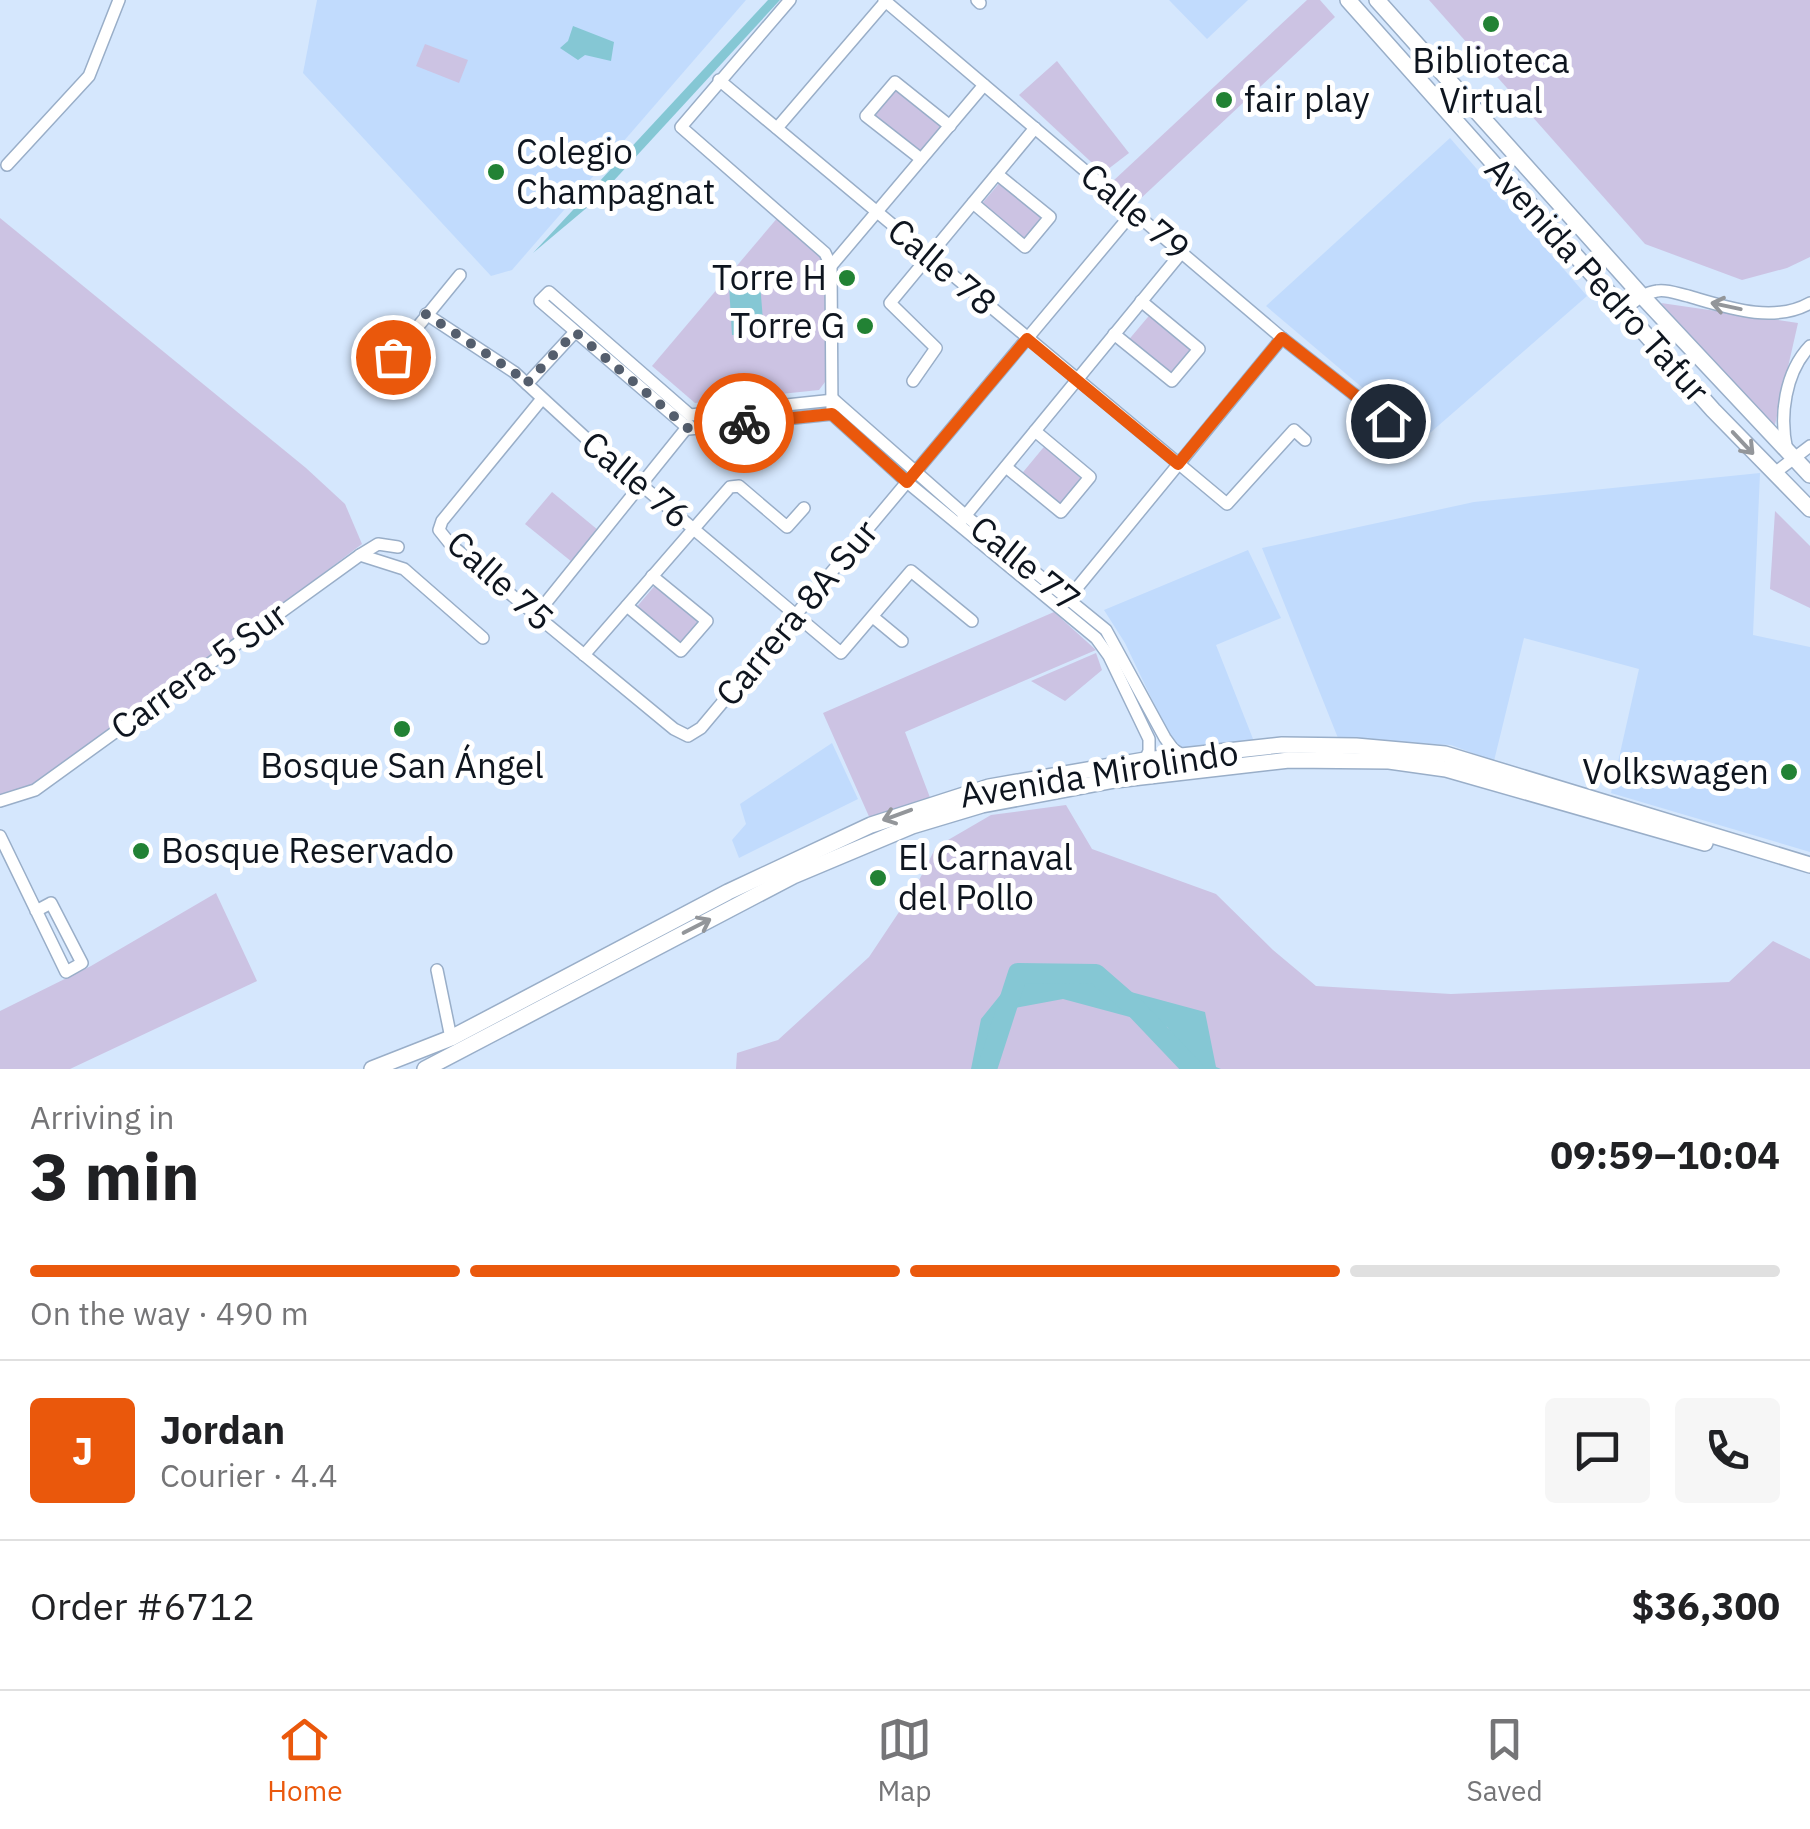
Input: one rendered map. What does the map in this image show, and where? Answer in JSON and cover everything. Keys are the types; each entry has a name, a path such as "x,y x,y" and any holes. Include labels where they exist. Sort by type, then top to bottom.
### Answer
{"main road":[{"name":"Avenida Pedro Tafur","path":"1348,0 1760,462 1776,472 1810,509"},
{"name":"Avenida Pedro Tafur","path":"1376,0 1642,296 1810,475"},
{"name":"Avenida Mirolindo","path":"372,1069 451,1038 728,892 871,825 989,787 1144,760 1326,745 1445,754 1810,864"},
{"name":"Avenida Mirolindo","path":"424,1069 794,876 895,833 982,805 1115,780 1308,759 1420,765 1446,769 1810,874"}],"street":[{"path":"7,165 89,76 119,0"},
{"path":"598,344 575,332 540,302 549,292 598,344 690,422 832,414 831,266 824,253 680,127 790,0"},
{"path":"777,128 885,1"},
{"name":"Calle 79","path":"885,1 1282,338 1388,421 1378,432"},
{"name":"Calle 78","path":"719,80 1228,504 1294,430 1305,440"},
{"path":"922,158 866,116 895,82 950,126"},
{"path":"831,266 984,85"},
{"path":"913,381 936,348 890,304 1035,128"},
{"path":"973,203 1025,247 1050,217 997,174"},
{"name":"Carrera 8A Sur","path":"688,736 701,728 1134,212"},
{"path":"962,520 1182,252"},
{"path":"393,357 460,275"},
{"path":"1624,310 1642,296 1662,290 1732,308 1775,314 1810,303"},
{"path":"1114,334 1172,381 1199,350 1141,301"},
{"name":"Calle 76","path":"426,314 514,372 541,400 841,654"},
{"path":"526,384 575,332"},
{"path":"1071,608 1178,464 1282,338"},
{"path":"1790,454 1784,422 1790,383 1793,369 1810,346"},
{"name":"Calle 75","path":"541,400 442,521 440,530 451,545 688,736"},
{"path":"536,615 690,422 834,400"},
{"name":"Calle 77","path":"834,400 911,477"},
{"name":"Calle 77","path":"832,414 1071,608 1106,630 1164,738 1182,755"},
{"path":"1006,467 1061,512 1090,477 1035,431"},
{"path":"1776,472 1790,454 1810,446"},
{"path":"584,655 730,488 739,486 787,527 804,508"},
{"name":"Carrera 5 Sur","path":"0,801 35,790 360,555 378,544 398,546"},
{"path":"360,555 404,569 483,638"},
{"name":"Carrera 8A Sur","path":"841,654 911,571 972,621"},
{"path":"627,606 681,651 707,620 652,576"},
{"name":"Calle 77","path":"1071,608 1109,656 1149,739 1149,752 1144,760"},
{"path":"873,617 902,641"},
{"path":"0,836 66,972 82,964 52,903 36,910"},
{"path":"437,970 451,1038"}],"shaded area":[{"name":"Colegio Champagnat","path":"317,0 746,0 512,270 491,276 303,73"},
{"path":"768,0 780,0 596,200 533,253"},
{"path":"1169,0 1248,0 1207,39"},
{"name":"fair play","path":"1307,0 1320,0 1335,17 1138,201 1112,182"},
{"path":"1429,0 1810,0 1810,257 1787,268 1742,280 1645,244"},
{"path":"573,26 614,42 611,61 585,55 578,60 560,48 568,41"},
{"path":"425,44 468,60 459,83 416,66"},
{"path":"1057,61 1129,153 1103,173 1019,95"},
{"path":"895,84 945,124 922,153 869,115"},
{"path":"1450,138 1587,296 1423,439 1266,306"},
{"path":"1002,180 1047,217 1024,243 979,207"},
{"path":"779,216 822,257 831,374 819,390 695,403 652,366"},
{"path":"0,218 306,468 345,504 362,544 34,787 0,798"},
{"path":"760,283 764,333 732,335 729,285"},
{"path":"1661,303 1798,323 1774,429"},
{"path":"1153,311 1199,349 1172,381 1126,343"},
{"path":"1048,442 1090,477 1061,512 1019,477"},
{"path":"1760,473 1753,635 1810,647 1810,852 1611,793 1639,669 1524,638 1494,761 1451,745 1338,738 1262,548 1474,502"},
{"path":"552,492 598,530 572,562 525,524"},
{"path":"1775,511 1810,546 1810,608 1770,589"},
{"path":"1248,550 1281,618 1216,645 1255,744 1176,750 1125,643 1104,610"},
{"path":"657,583 704,621 682,647 635,609"},
{"path":"1054,612 1096,650 905,732 934,808 875,830 823,713"},
{"path":"1096,653 1102,670 1065,701 1031,681"},
{"path":"832,743 858,799 739,858 732,840 746,824 740,804"},
{"path":"1066,805 1092,849 1216,894 1316,986 1451,994 1729,982 1773,941 1810,959 1810,1069 736,1069 737,1053 778,1040 869,957 915,888 936,847 991,815"},
{"path":"216,893 257,981 70,1069 0,1069 0,1011 91,966"},
{"path":"1068,964 1131,992 1205,1012 1216,1067 1221,1069 1199,1069 1167,1027 1063,999 1014,1008 984,1060 983,1069 971,1069 981,1019 1010,983"}],"waterway":[{"path":"987,1069 1018,973 1096,974 1193,1069"}],"way so far":[{"path":"393,357 426,314 526,384 575,332 689,429 744,423"}],"place":[{"name":"Biblioteca Virtual","path":"1491,24"},
{"name":"fair play","path":"1224,100"},
{"name":"Colegio Champagnat","path":"496,172"},
{"name":"Torre H","path":"847,278"},
{"name":"Torre G","path":"865,326"},
{"name":"Bosque San Ángel","path":"402,729"},
{"name":"Volkswagen","path":"1789,772"},
{"name":"Bosque Reservado","path":"141,851"},
{"name":"El Carnaval del Pollo","path":"878,878"}],"route":[{"path":"744,423 832,414 907,482 1027,339 1178,464 1282,338 1388,421"}]}
